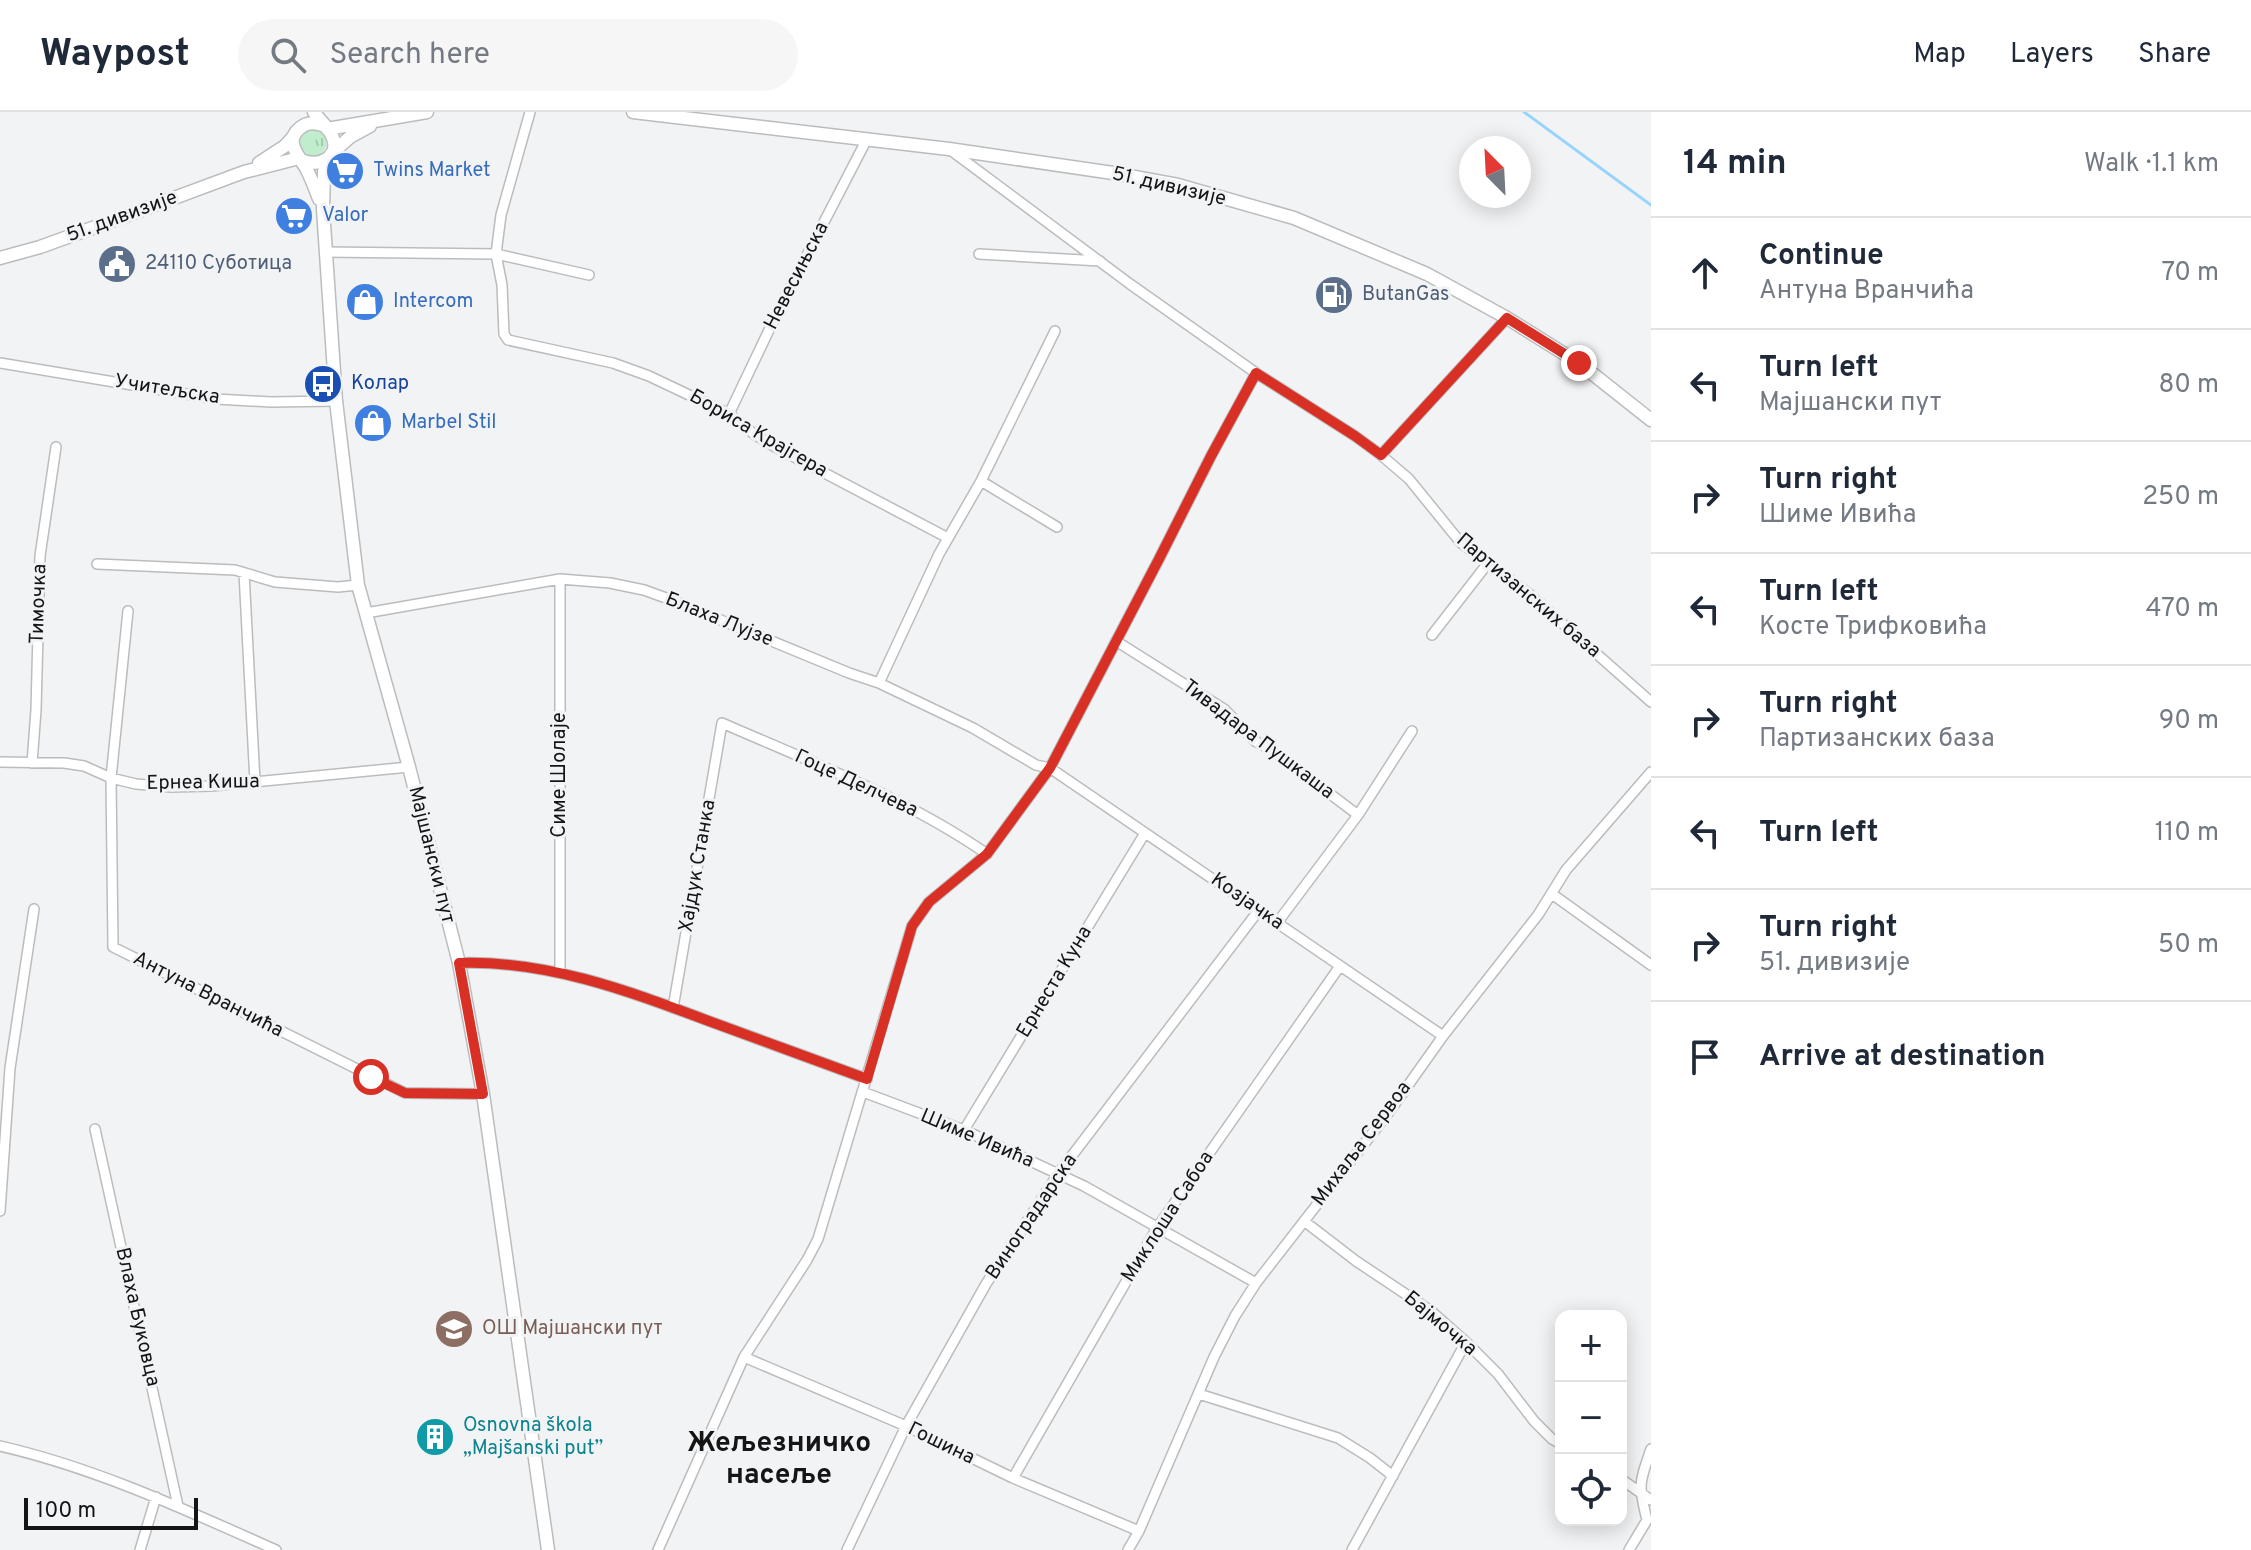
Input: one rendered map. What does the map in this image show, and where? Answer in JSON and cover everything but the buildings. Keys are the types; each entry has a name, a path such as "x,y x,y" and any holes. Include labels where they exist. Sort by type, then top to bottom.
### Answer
{"street":[{"path":"297,112 293,149 300,159 314,164 329,156 350,137 379,121"},
{"path":"314,112 334,141 329,156"},
{"path":"296,133 302,126 314,123 326,128 427,112"},
{"name":"Бориса Крајгера","path":"530,112 501,215 496,254 502,285 504,334 508,340 613,363 649,376 729,414 777,448 948,538"},
{"name":"51. дивизије","path":"633,112 949,149 1113,173 1178,185 1294,218 1427,274 1507,318 1579,363 1651,420"},
{"name":"51. дивизије","path":"244,172 285,146 296,133"},
{"name":"Невесињска","path":"729,414 779,309 867,139"},
{"name":"Партизанских база","path":"949,149 1256,373 1381,455 1409,479 1461,543 1528,593 1651,702"},
{"name":"Мајшански пут","path":"329,156 324,172 325,252 336,401 358,585 459,963 483,1094 548,1550"},
{"name":"51. дивизије","path":"0,258 40,247 244,172 300,159"},
{"name":"Мајшански пут","path":"300,159 323,209"},
{"path":"325,252 496,254 589,275"},
{"path":"979,254 1100,261"},
{"path":"1381,455 1507,318"},
{"path":"879,683 948,538 981,481 1055,331"},
{"name":"Учитељска","path":"0,363 216,399 336,401"},
{"path":"658,1550 744,1357 818,1239 912,926 929,902 987,854 1050,768 1256,373"},
{"name":"Тимочка","path":"32,763 40,556 56,447"},
{"path":"981,481 1057,527"},
{"path":"1432,635 1488,563"},
{"path":"97,564 235,570 275,582 338,587 358,585"},
{"path":"244,573 255,782"},
{"name":"Блаха Лујзе","path":"366,613 560,579 610,583 644,590 879,683 973,728 1036,765 1050,768"},
{"name":"Симе Шолаје","path":"560,579 560,972"},
{"name":"Антуна Вранчића","path":"128,611 111,778 113,947 405,1093 483,1094"},
{"name":"Тивадара Пушкаша","path":"1116,641 1224,709 1255,741 1276,753 1358,815"},
{"name":"Гоце Делчева","path":"722,723 893,800 966,839 987,854"},
{"name":"Хајдук Станка","path":"673,1008 722,723"},
{"path":"1277,923 1358,815 1412,731"},
{"name":"Ернеа Киша","path":"0,762 64,763 84,766 111,778 136,784 171,787 409,767"},
{"name":"Козјачка","path":"1050,768 1443,1036"},
{"name":"Михаља Сервоа","path":"1128,1550 1235,1316 1256,1283 1392,1108 1552,894 1566,870 1651,772"},
{"name":"Ернеста Куна","path":"964,1130 1145,833"},
{"path":"1552,894 1651,965"},
{"path":"0,1211 10,1068 34,909"},
{"name":"Виноградарска","path":"847,1550 906,1426 986,1284 1058,1174 1259,910"},
{"path":"459,963 490,962 560,972 595,981 867,1079"},
{"name":"Миклоша Сабоа","path":"1013,1478 1157,1228 1340,966"},
{"name":"Шиме Ивића","path":"863,1092 964,1130 1084,1186 1256,1283"},
{"name":"Влаха Буковца","path":"95,1129 178,1506"},
{"name":"Бајмочка","path":"1304,1221 1356,1261 1431,1311 1498,1374 1534,1421 1555,1441"},
{"path":"1352,1550 1466,1342"},
{"name":"Гошина","path":"744,1357 1139,1531"},
{"path":"1199,1394 1338,1438 1393,1476"},
{"path":"0,1446 83,1470 156,1497 276,1550"},
{"path":"1629,1550 1647,1520 1640,1482 1651,1449"},
{"path":"1627,1483 1651,1500"},
{"path":"140,1550 156,1497"}],"green space":[{"path":"313,130 322,134 326,143 322,152 313,156 304,152 300,143 304,134"}],"waterway":[{"path":"1524,112 1651,205"}],"place":[{"name":"Twins Market","path":"345,171"},
{"name":"Valor","path":"294,216"},
{"name":"24110 Суботица","path":"117,264"},
{"name":"ButanGas","path":"1334,295"},
{"name":"Intercom","path":"365,302"},
{"name":"Колар","path":"323,384"},
{"name":"Marbel Stil","path":"373,423"},
{"name":"ОШ Мајшански пут","path":"454,1329"},
{"name":"Osnovna škola „Majšanski put”","path":"435,1437"}],"district":[{"name":"Жељезничко насеље","path":"779,1460"}],"route":[{"path":"371,1077 405,1093 483,1094 459,963 490,962 534,967 595,981 867,1079 912,926 936,895 987,854 1050,768 1256,373 1381,455 1507,318 1579,363"}]}
